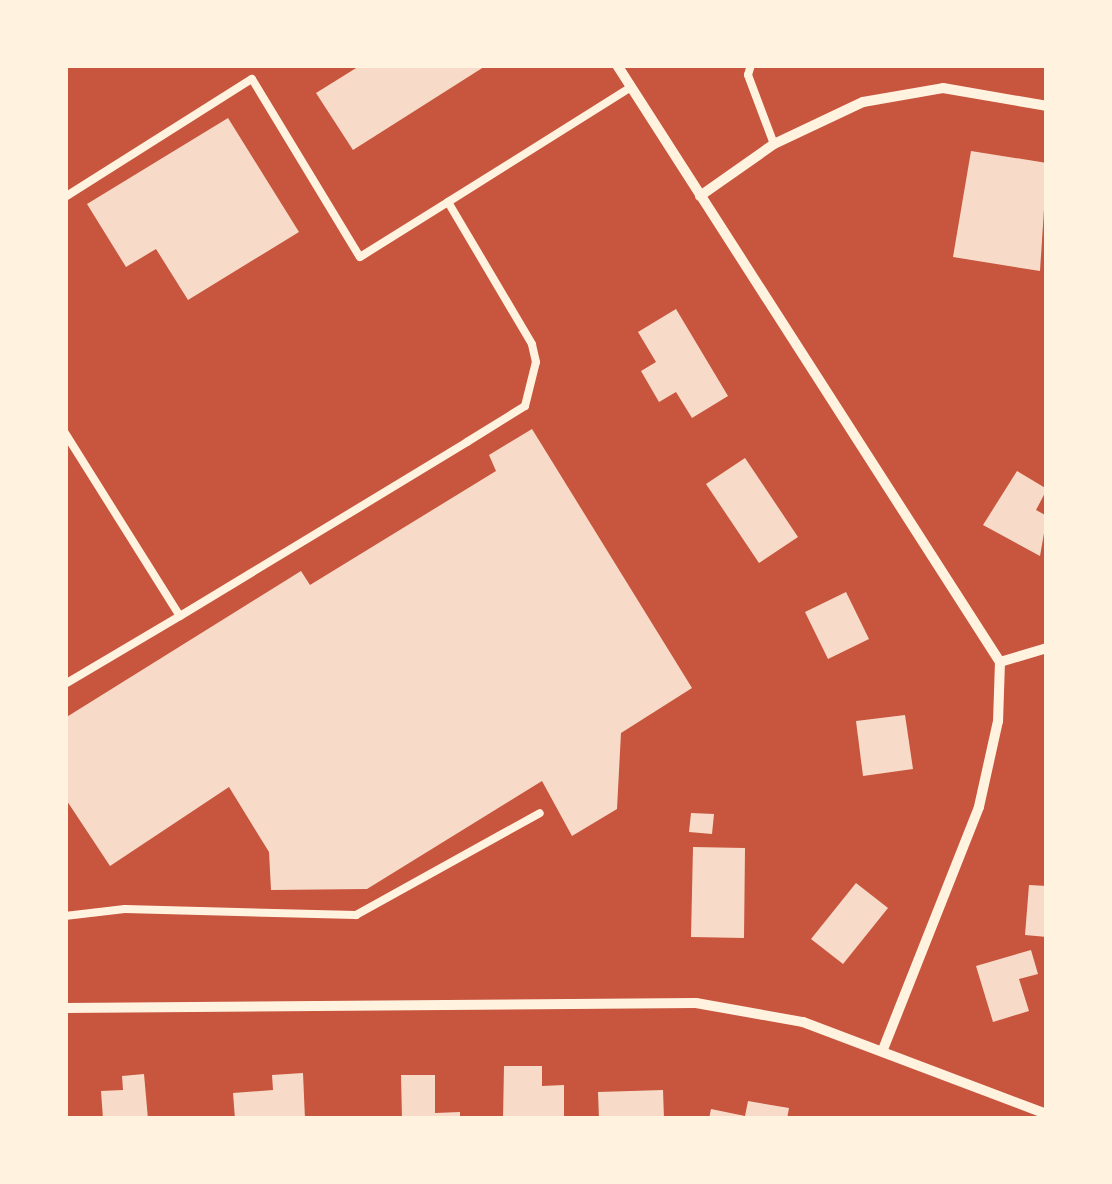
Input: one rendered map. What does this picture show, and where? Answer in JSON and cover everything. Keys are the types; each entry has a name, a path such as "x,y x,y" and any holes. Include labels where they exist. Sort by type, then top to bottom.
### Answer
{"street":[{"path":"617,65 1000,662 998,720 979,807 883,1049"},
{"path":"700,196 774,144 864,102 942,88 1047,106"},
{"path":"1000,662 1047,648"},
{"path":"65,1008 618,1000 764,1014 883,1049 1047,1114"}],"lane":[{"path":"751,65 748,75 774,144"},
{"path":"65,197 252,79 360,257 631,88"},
{"path":"65,684 525,406 536,362 532,344 448,202"},
{"path":"65,433 180,616"},
{"path":"65,916 125,909 356,914 540,813"}],"building":[{"path":"361,65 487,65 353,150 316,93"},
{"path":"228,118 299,232 188,300 156,249 126,267 87,204"},
{"path":"971,151 1047,163 1040,271 953,257"},
{"path":"676,309 728,396 692,418 676,392 659,402 641,371 656,362 638,332"},
{"path":"532,429 692,688 621,733 617,809 572,836 542,781 367,889 271,890 269,852 229,787 110,866 65,798 65,718 301,571 310,585 496,471 489,455"},
{"path":"745,458 798,537 759,563 706,484"},
{"path":"1017,471 1047,489 1036,510 1047,516 1040,556 983,525"},
{"path":"846,592 869,639 828,659 805,612"},
{"path":"905,715 913,769 863,776 856,721"},
{"path":"691,813 714,814 712,834 689,832"},
{"path":"693,847 745,848 744,938 691,937"},
{"path":"856,883 888,908 843,964 811,939"},
{"path":"1029,885 1047,886 1047,937 1025,935"},
{"path":"1031,950 1038,974 1019,979 1029,1011 993,1022 976,966"},
{"path":"504,1066 542,1066 542,1086 564,1085 564,1119 503,1119"},
{"path":"303,1073 305,1119 235,1119 233,1093 273,1090 272,1075"},
{"path":"144,1074 148,1119 103,1119 101,1091 123,1090 122,1076"},
{"path":"401,1075 435,1075 435,1113 460,1112 460,1119 402,1119"},
{"path":"663,1090 664,1119 599,1119 598,1092"},
{"path":"748,1101 789,1108 787,1119 709,1119 711,1109 745,1116"}]}
